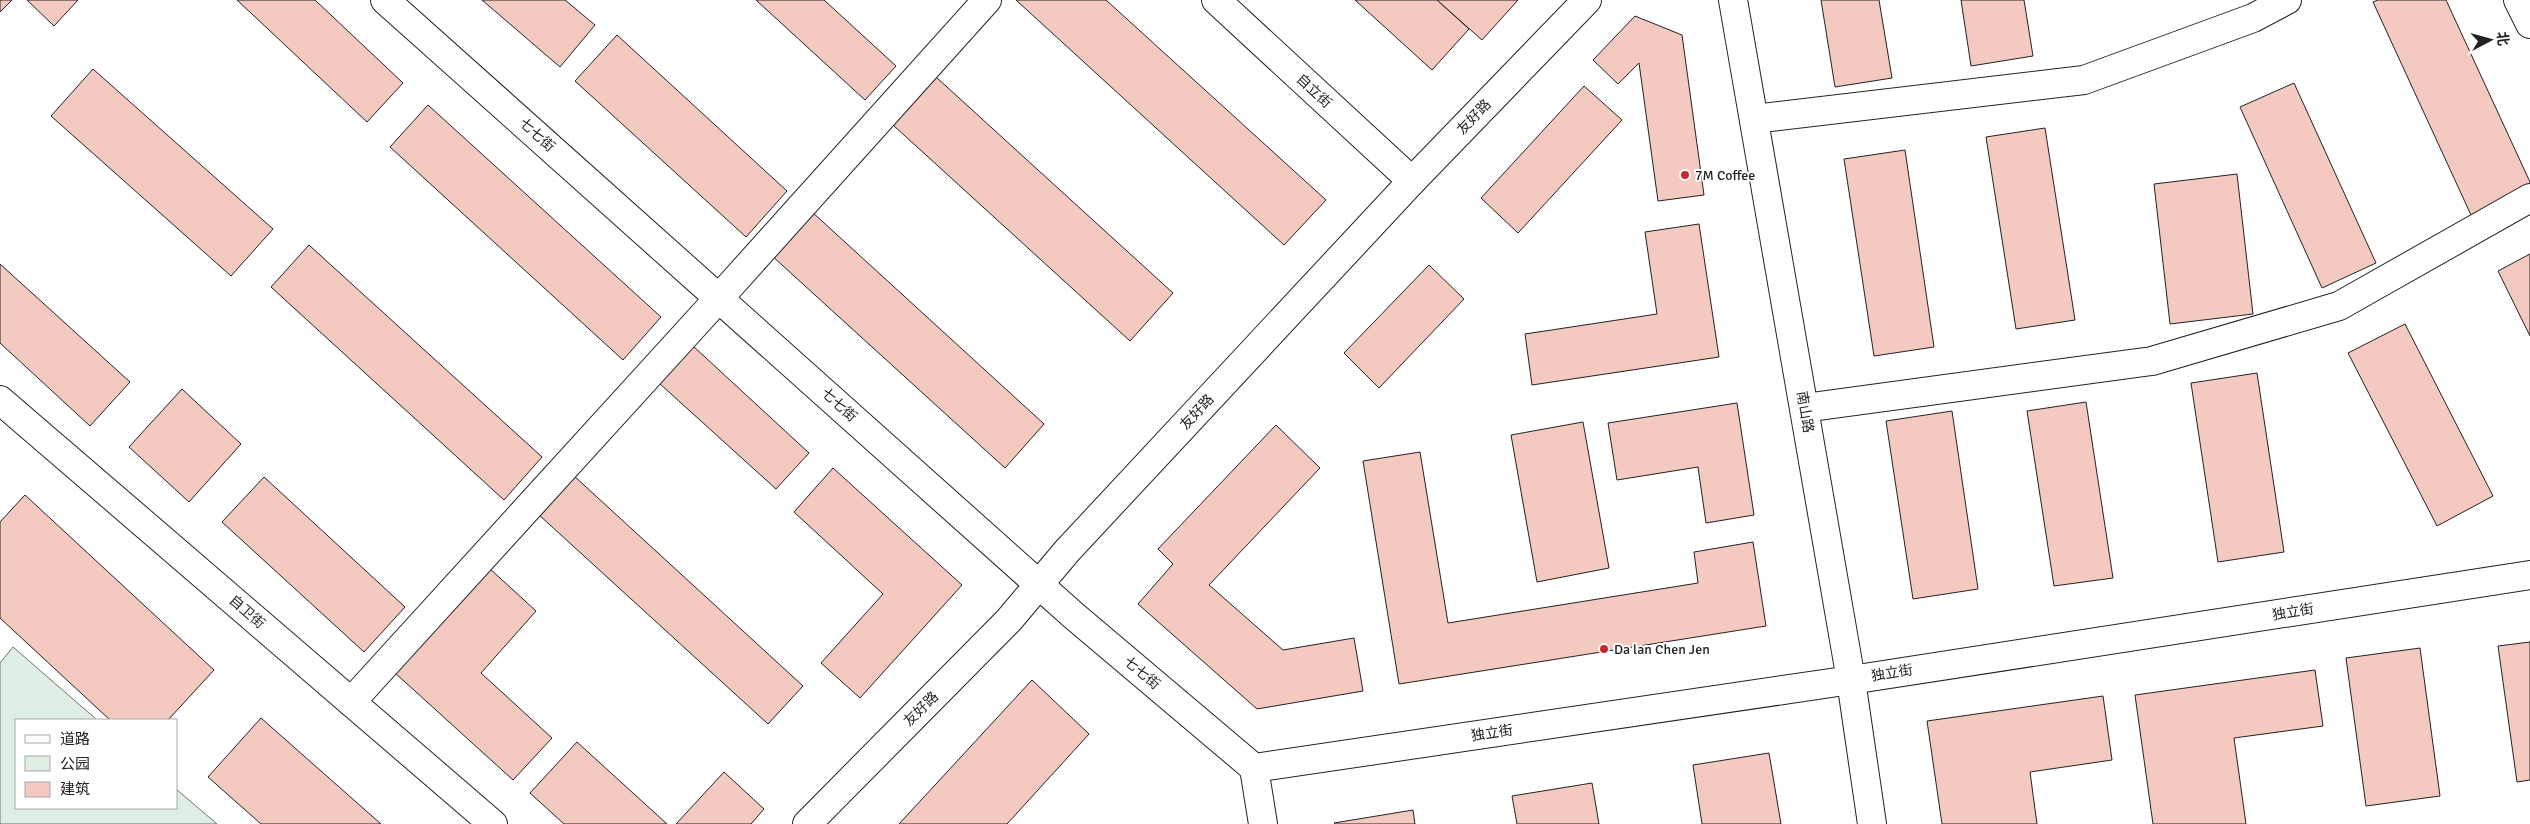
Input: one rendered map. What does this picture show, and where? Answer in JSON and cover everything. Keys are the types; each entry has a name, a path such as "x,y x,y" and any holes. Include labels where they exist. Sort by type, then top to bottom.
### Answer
{"street":[{"name":"七七街","path":"385,0 1073,615 1254,768"},
{"path":"350,702 719,298 986,0"},
{"name":"自立街","path":"1216,0 1412,181"},
{"name":"友好路","path":"807,824 1002,628 1039,584 1412,181 1587,0"},
{"name":"南山路","path":"1733,0 1851,680 1872,824"},
{"path":"1754,119 2084,80 2253,18 2287,0"},
{"path":"2518,0 2530,24"},
{"path":"1804,408 2152,361 2339,306 2530,198"},
{"name":"自卫街","path":"0,400 493,824"},
{"name":"独立街","path":"1254,768 1851,680 2530,575"},
{"path":"1254,768 1263,824"}],"green space":[{"path":"13,647 96,719 15,719 15,809 178,809 178,791 217,824 0,824 0,663"}],"building":[{"path":"0,0 12,0 0,12"},
{"path":"27,0 78,0 54,26"},
{"path":"237,0 315,0 403,83 367,122"},
{"path":"482,0 565,0 595,25 560,67"},
{"path":"756,0 824,0 896,66 865,100"},
{"path":"1016,0 1106,0 1326,200 1284,245"},
{"path":"1355,0 1437,0 1469,29 1432,70"},
{"path":"1437,0 1518,0 1482,40"},
{"path":"1821,0 1879,0 1892,78 1835,87"},
{"path":"1961,0 2024,0 2033,56 1971,66"},
{"path":"2378,0 2446,0 2530,182 2530,188 2471,215 2373,2"},
{"path":"1635,16 1682,35 1704,195 1658,201 1639,63 1618,84 1593,60"},
{"path":"617,35 787,191 746,237 575,81"},
{"path":"93,69 273,229 231,276 51,116"},
{"path":"936,77 1173,293 1130,341 893,125"},
{"path":"2294,83 2376,263 2322,288 2240,107"},
{"path":"1584,86 1622,120 1518,233 1481,198"},
{"path":"428,105 661,317 623,360 390,147"},
{"path":"2045,128 2075,320 2016,329 1986,137"},
{"path":"1905,150 1934,347 1874,356 1844,159"},
{"path":"2237,174 2253,314 2170,324 2154,184"},
{"path":"811,211 1044,424 1005,468 771,255"},
{"path":"1699,224 1719,357 1532,385 1525,334 1657,314 1645,232"},
{"path":"309,245 542,457 504,500 271,287"},
{"path":"2530,254 2530,336 2498,271"},
{"path":"0,264 130,382 90,426 0,343"},
{"path":"1429,265 1464,299 1379,388 1344,353"},
{"path":"2405,324 2493,496 2437,526 2348,353"},
{"path":"693,346 809,453 776,489 659,383"},
{"path":"2257,373 2284,552 2218,562 2191,383"},
{"path":"182,389 241,444 189,502 129,447"},
{"path":"2086,402 2113,578 2054,586 2027,411"},
{"path":"1737,403 1754,515 1706,523 1698,467 1617,480 1608,423"},
{"path":"1952,411 1978,589 1913,599 1886,421"},
{"path":"1583,422 1609,568 1537,582 1511,435"},
{"path":"1276,425 1320,468 1209,585 1283,650 1354,638 1363,691 1257,709 1138,604 1173,564 1158,549"},
{"path":"1420,452 1448,623 1698,583 1694,552 1753,542 1766,626 1399,684 1363,461"},
{"path":"833,468 962,585 860,698 821,663 883,594 794,512"},
{"path":"573,475 803,686 768,724 538,514"},
{"path":"264,477 405,607 364,652 222,522"},
{"path":"25,495 214,670 169,719 109,719 0,618 0,522"},
{"path":"488,567 536,611 481,673 552,738 513,780 394,672"},
{"path":"2530,642 2530,780 2517,782 2498,646"},
{"path":"2420,648 2440,796 2366,806 2346,658"},
{"path":"2315,670 2323,726 2234,738 2246,824 2153,824 2135,695"},
{"path":"1032,680 1089,734 1007,824 899,824"},
{"path":"2103,696 2112,760 2030,772 2037,824 1942,824 1927,721"},
{"path":"261,718 381,824 261,824 208,777"},
{"path":"577,742 667,824 564,824 530,793"},
{"path":"1769,753 1781,824 1702,824 1693,765"},
{"path":"724,772 764,809 751,824 676,824"},
{"path":"1592,783 1599,824 1517,824 1512,796"},
{"path":"1413,810 1415,824 1334,823"}],"place":[{"name":"7M Coffee","path":"1685,175"},
{"name":"Da lan Chen Jen","path":"1604,649"}]}
